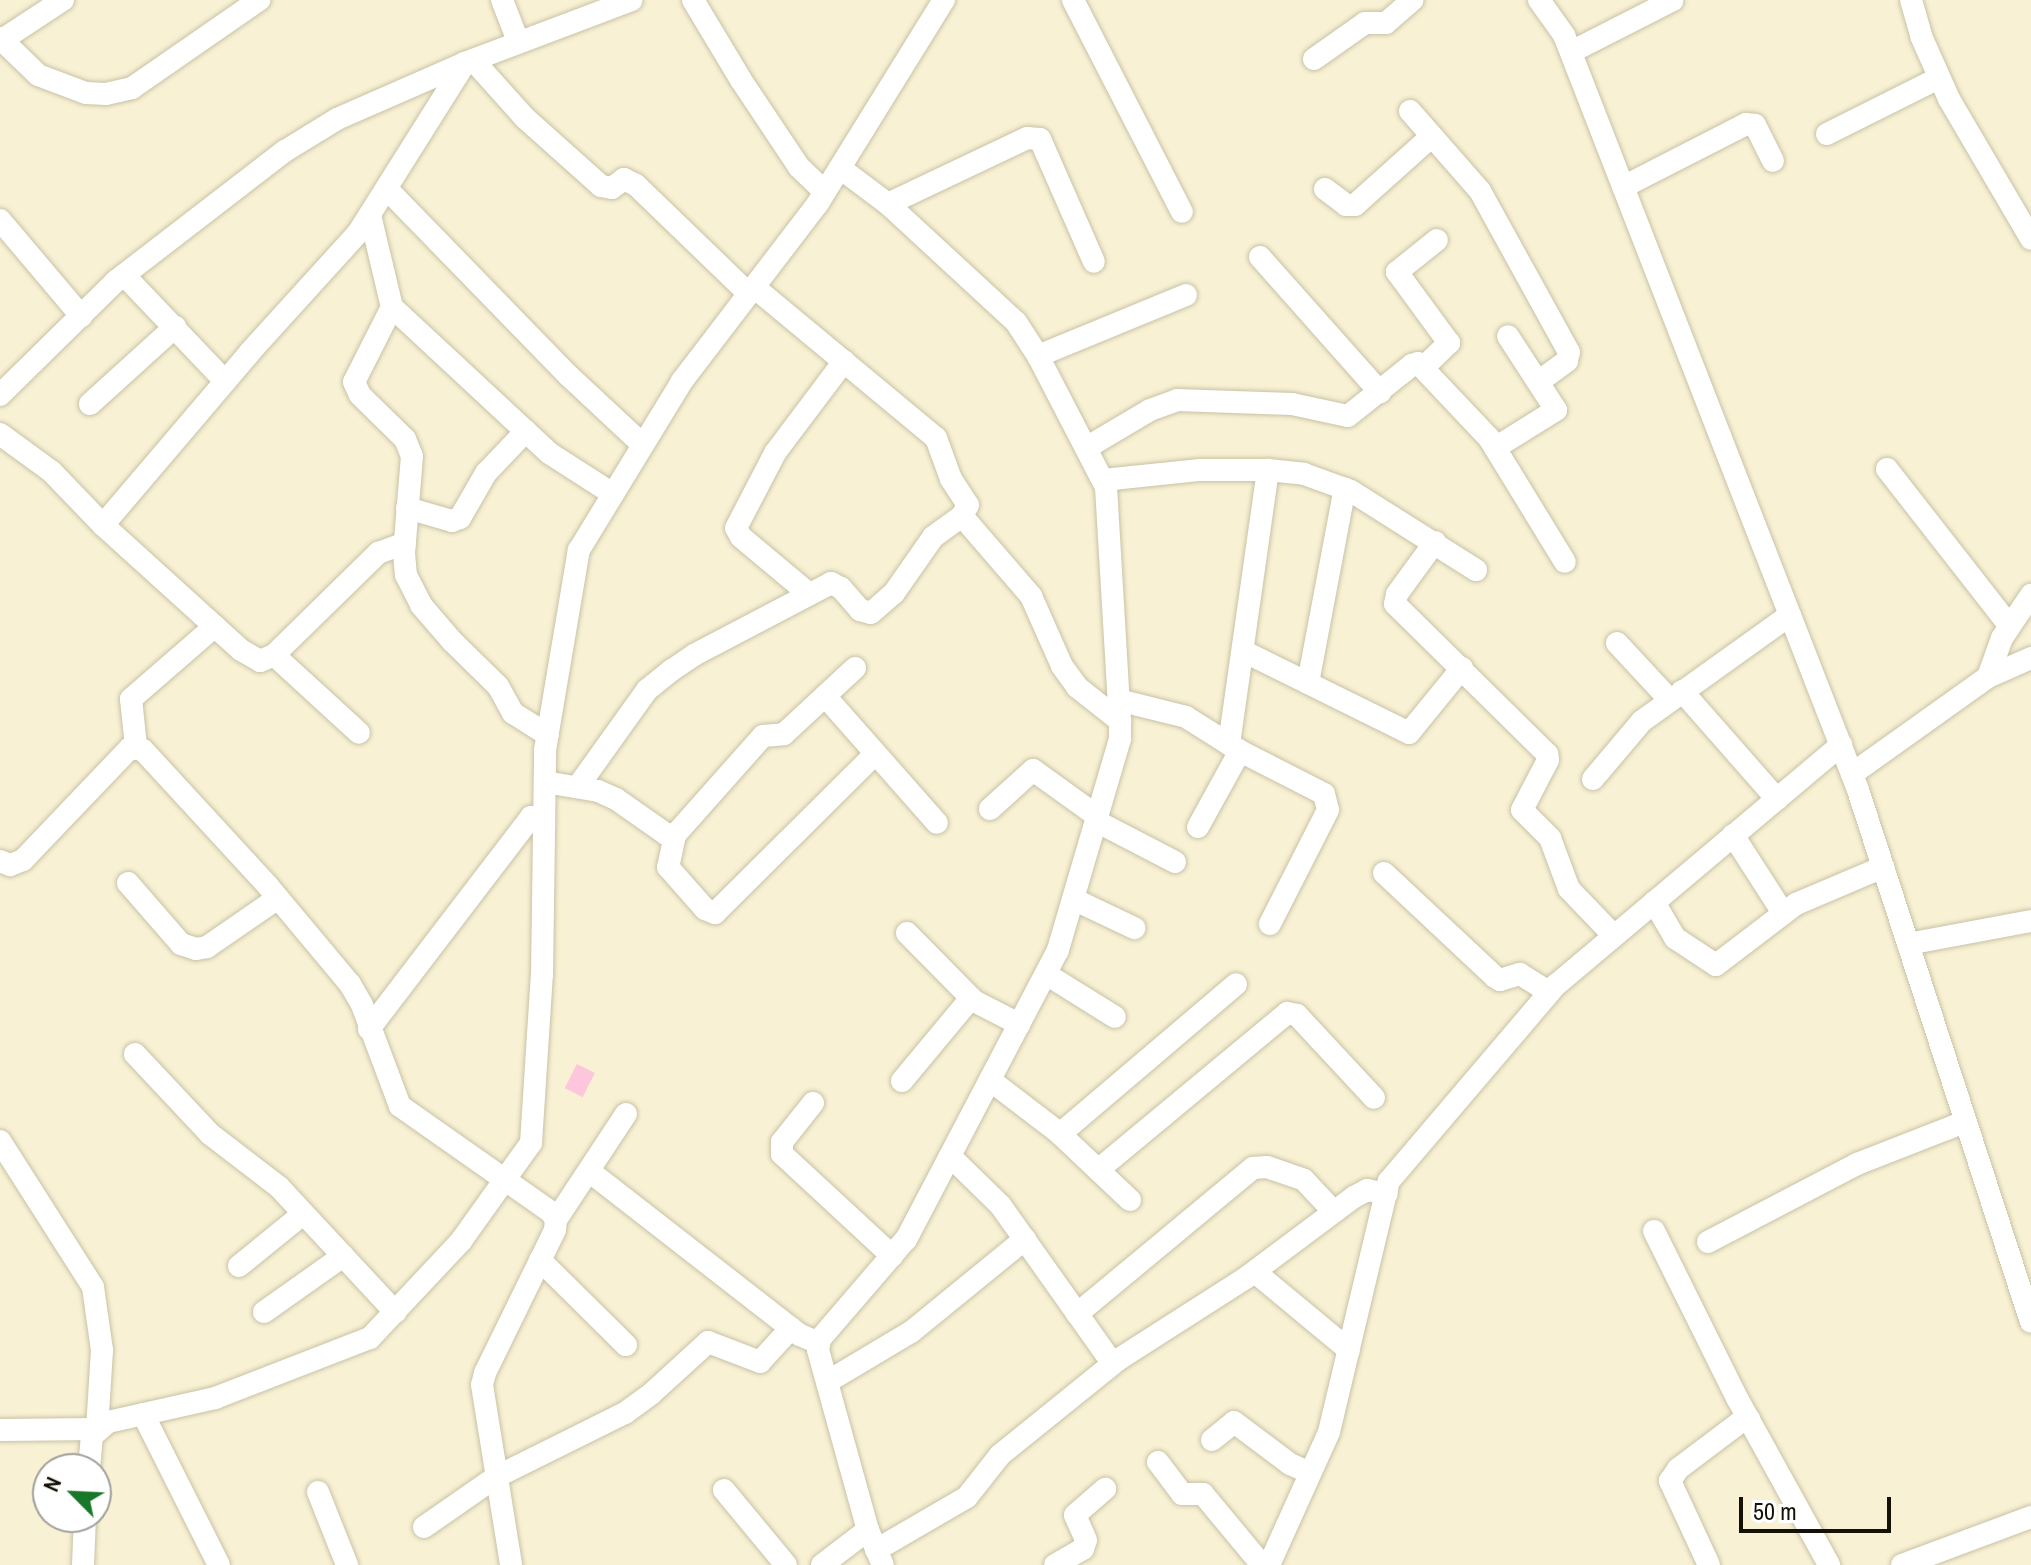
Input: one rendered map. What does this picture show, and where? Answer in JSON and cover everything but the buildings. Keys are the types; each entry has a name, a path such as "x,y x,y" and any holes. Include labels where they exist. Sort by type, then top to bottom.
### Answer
{"street":[{"path":"63,0 1,39 24,65 56,83 86,93 121,92 152,75 259,0"},
{"path":"502,0 518,41"},
{"path":"0,395 124,275 285,151 337,119 469,61 632,0"},
{"path":"693,0 799,167 825,192"},
{"path":"90,1453 92,1436 108,1422 215,1398 370,1338 461,1241 531,1143 542,975 548,735 579,550 682,381 825,192 944,0"},
{"path":"1073,0 1182,212"},
{"path":"1314,59 1365,23 1386,23 1412,0"},
{"path":"1539,0 1564,35 1571,52 1852,774 2031,1322"},
{"path":"1571,52 1673,0"},
{"path":"1911,0 1921,36 1939,78 1976,149 2031,239"},
{"path":"103,525 225,381 358,233 469,61"},
{"path":"469,61 525,118 601,186 612,188 624,179 636,185 751,290 844,361 936,438 951,479 968,505 962,516 933,537 894,593 871,613 860,610 831,583 694,655 647,690 579,785"},
{"path":"1827,134 1939,78"},
{"path":"1410,111 1480,191 1569,352 1567,361 1539,381"},
{"path":"1623,187 1746,124 1755,125 1773,161"},
{"path":"1325,189 1346,205 1355,205 1432,136"},
{"path":"888,204 1034,137 1044,143 1094,262"},
{"path":"840,168 888,204 1009,314 1038,356 1103,480 1106,487 1120,739 1058,950 912,1229 824,1332 819,1343 827,1382 876,1548"},
{"path":"387,189 569,376 643,445"},
{"path":"370,215 392,307 563,464 613,494"},
{"path":"0,220 81,316"},
{"path":"1424,367 1449,343 1397,272 1437,240"},
{"path":"1260,257 1380,392"},
{"path":"124,275 225,381"},
{"path":"1038,356 1186,295"},
{"path":"392,307 354,382 360,395 409,447 412,456 405,543 406,575 421,605 498,686 513,713 548,735"},
{"path":"90,404 175,327"},
{"path":"1495,448 1556,410 1508,336"},
{"path":"808,593 741,537 736,528 775,453 844,361"},
{"path":"1086,448 1150,410 1177,400 1292,404 1348,416 1412,365 1424,367 1495,448 1565,562"},
{"path":"407,508 452,521 460,518 486,473 526,431"},
{"path":"0,434 51,471 103,525 253,659 266,660 274,655 378,553 405,543"},
{"path":"1887,469 2009,625"},
{"path":"1103,480 1200,470 1268,470 1304,474 1345,488 1476,570"},
{"path":"1198,827 1235,748 1243,651 1268,470"},
{"path":"1308,683 1345,488"},
{"path":"962,516 1031,596 1069,677 1119,710 1186,717 1235,748 1317,790 1327,801 1328,810 1270,924"},
{"path":"1435,542 1397,594 1395,604 1547,754 1548,760 1522,810 1550,838 1569,889 1614,936"},
{"path":"1988,677 2009,625 2031,595"},
{"path":"1593,779 1627,736 1676,695 1790,615"},
{"path":"215,626 131,699 136,746 147,754 278,898 350,984 400,1106 503,1182 551,1212 556,1220"},
{"path":"1617,643 1676,695 1777,799"},
{"path":"1243,651 1409,733 1462,668"},
{"path":"274,655 359,733"},
{"path":"1852,774 1988,677 2031,658"},
{"path":"855,668 784,734 763,736 675,835 668,867 705,909 715,913 875,754"},
{"path":"825,696 937,823"},
{"path":"1269,1565 1329,1432 1389,1181 1549,992 1841,745"},
{"path":"0,861 10,865 23,860 130,748 136,746"},
{"path":"990,809 1033,770 1097,818 1175,862"},
{"path":"545,782 579,785 616,799 666,834 675,835"},
{"path":"369,1029 531,817 544,824"},
{"path":"1733,835 1783,913"},
{"path":"1654,902 1675,938 1716,965 1783,913 1814,895 1883,867"},
{"path":"1384,873 1500,980 1520,974 1549,992"},
{"path":"128,883 181,944 196,949 207,947 278,898"},
{"path":"1073,899 1134,928"},
{"path":"1908,944 2031,921"},
{"path":"907,933 971,998 1019,1024"},
{"path":"1046,974 1115,1017"},
{"path":"1060,1134 1236,984"},
{"path":"902,1081 971,998"},
{"path":"1098,1170 1287,1013 1297,1015 1374,1098"},
{"path":"135,1054 235,1157 271,1179 395,1312"},
{"path":"990,1080 1060,1134 1130,1200"},
{"path":"813,1103 782,1142 782,1154 892,1256"},
{"path":"511,1565 482,1385 485,1373 555,1230 556,1220 626,1114"},
{"path":"1708,1242 1857,1164 1965,1122"},
{"path":"0,1141 93,1287 102,1350 97,1429"},
{"path":"950,1156 994,1198 1112,1363"},
{"path":"1077,1314 1253,1168 1267,1167 1304,1180 1334,1212"},
{"path":"589,1171 791,1328 819,1343"},
{"path":"822,1565 876,1548 967,1497 1000,1455 1112,1363 1255,1272 1367,1190 1387,1194"},
{"path":"239,1266 303,1214"},
{"path":"1654,1231 1749,1419 1829,1565"},
{"path":"827,1382 911,1332 1025,1239"},
{"path":"264,1312 343,1256"},
{"path":"540,1260 626,1345"},
{"path":"1255,1272 1349,1350"},
{"path":"424,1527 496,1477 625,1413 651,1394 708,1342 760,1362 791,1328"},
{"path":"143,1414 219,1565"},
{"path":"1709,1565 1670,1481 1678,1469 1739,1423 1749,1419"},
{"path":"1212,1440 1234,1422 1290,1464 1310,1473"},
{"path":"0,1429 97,1429"},
{"path":"1158,1462 1182,1494 1203,1494 1262,1565"},
{"path":"1055,1565 1083,1549 1086,1540 1075,1515 1105,1489"},
{"path":"724,1490 786,1565"},
{"path":"318,1492 347,1565"},
{"path":"1902,1565 2031,1517"},
{"path":"83,1565 84,1533"}]}
